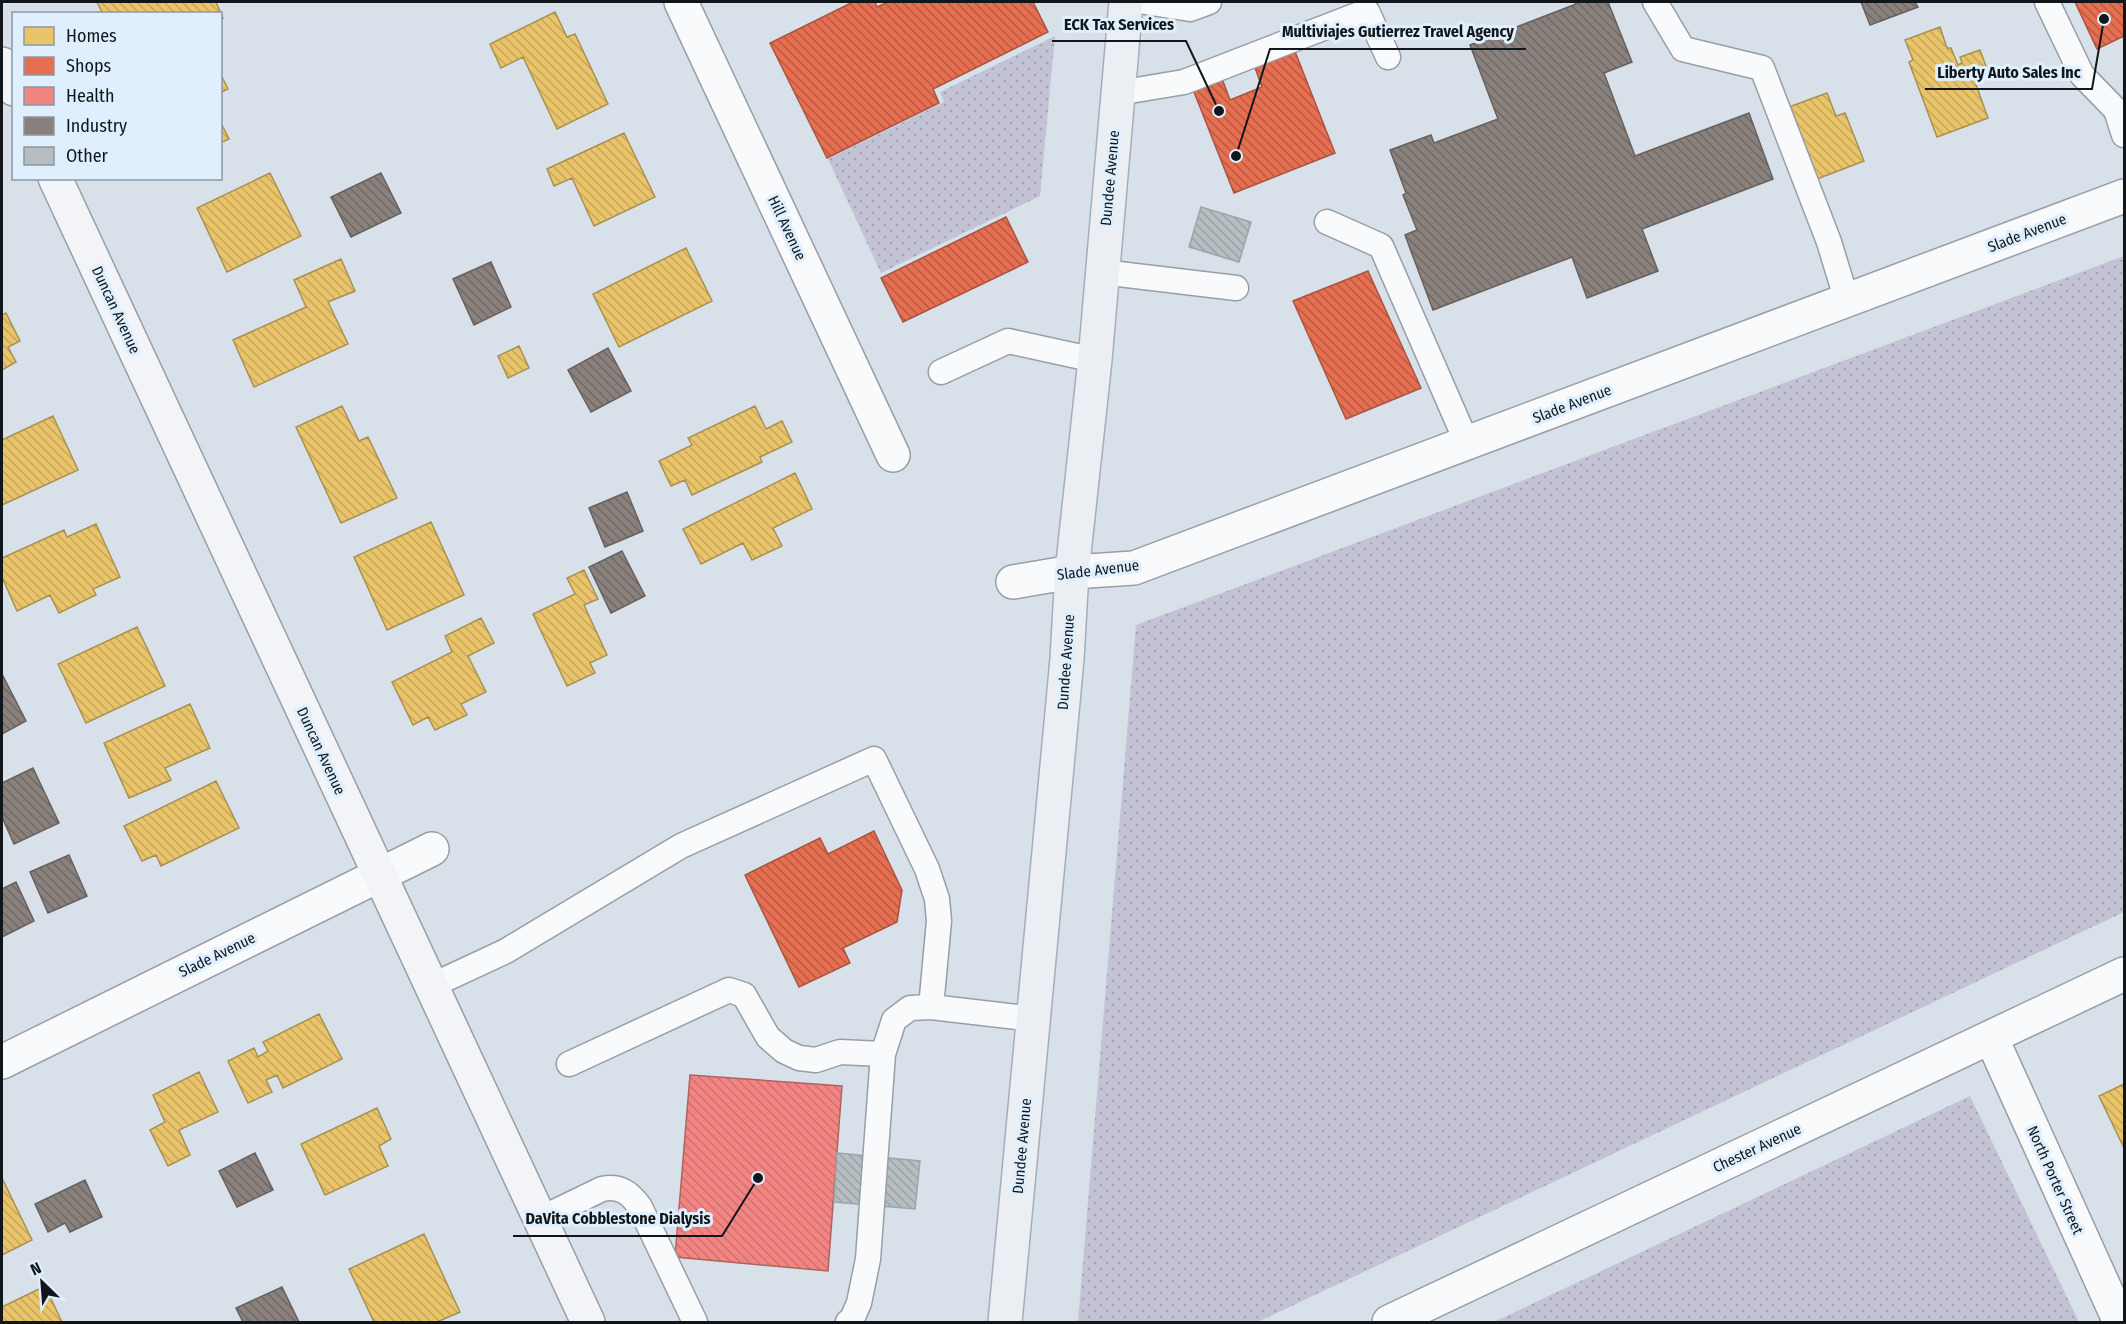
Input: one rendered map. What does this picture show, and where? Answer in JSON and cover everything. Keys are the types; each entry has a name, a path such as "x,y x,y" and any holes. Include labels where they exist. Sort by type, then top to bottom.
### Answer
{"main road":[{"name":"Dundee Avenue","path":"1005,1323 1126,2"}],"street":[{"name":"Hill Avenue","path":"681,2 893,455"},
{"path":"2,64 12,85"},
{"name":"Duncan Avenue","path":"56,180 588,1323"},
{"name":"Slade Avenue","path":"1013,582 1072,572 1134,568 2124,196"},
{"name":"Slade Avenue","path":"2,1062 432,849"},
{"name":"Chester Avenue","path":"1389,1323 2124,974"},
{"name":"North Porter Street","path":"1991,1037 2120,1323"}],"lane":[{"path":"1144,2 1190,9 1209,2"},
{"path":"1656,2 1683,49 1762,68 1829,242 1847,301"},
{"path":"2047,2 2082,75 2116,110 2124,135"},
{"path":"1118,93 1184,82 1367,11 1388,57"},
{"path":"1327,222 1381,246 1467,443"},
{"path":"1102,272 1236,288"},
{"path":"941,372 1008,341 1095,360"},
{"path":"431,986 506,951 681,846 874,759 927,869 937,899 939,921 931,1007"},
{"path":"569,1064 729,990 744,996 768,1037 784,1051 799,1058 816,1060 840,1052 883,1054"},
{"path":"848,1323 859,1303 868,1259 883,1054 894,1020 910,1008 931,1007 1034,1018"},
{"path":"540,1218 612,1187 632,1195 644,1215 695,1323"}],"shaded area":[{"path":"1055,36 1040,196 881,273 828,159 944,102 940,92"},
{"path":"2124,256 2124,912 1258,1322 1078,1322 1136,625"},
{"path":"1970,1096 2079,1322 1494,1322"}],"building: Homes":[{"path":"97,2 216,2 220,12 102,12"},
{"path":"555,12 567,37 575,34 608,104 557,129 523,57 501,68 490,44"},
{"path":"1940,27 1947,48 1951,48 1958,65 1962,63 1960,57 1980,50 1990,77 1975,82 1988,118 1937,137 1909,62 1913,60 1905,40"},
{"path":"222,77 228,89 222,92"},
{"path":"1827,93 1836,116 1845,113 1864,161 1817,179 1789,107"},
{"path":"222,125 229,139 222,142"},
{"path":"624,133 655,197 594,226 572,178 554,186 547,169"},
{"path":"270,173 301,236 227,272 197,208"},
{"path":"686,248 712,301 619,347 593,294"},
{"path":"341,259 355,291 328,302 348,344 254,387 233,340 306,307 294,280"},
{"path":"6,313 20,341 8,347 16,362 2,370 2,315"},
{"path":"519,346 529,368 508,378 498,356"},
{"path":"342,406 359,441 368,437 397,498 341,523 296,427"},
{"path":"755,406 766,429 782,421 792,442 760,457 762,462 692,495 685,480 671,486 659,461 692,445 688,438"},
{"path":"53,416 78,470 2,505 2,440"},
{"path":"795,473 812,509 773,528 782,546 752,560 743,543 701,564 683,529"},
{"path":"431,522 464,595 387,630 354,557"},
{"path":"96,524 120,577 93,589 96,595 59,613 50,595 17,611 2,577 2,558 64,530 67,537"},
{"path":"584,570 598,599 584,605 607,655 590,663 595,673 567,686 533,614 575,594 567,578"},
{"path":"481,618 494,643 468,656 486,692 461,704 467,715 435,730 428,717 413,725 392,682 452,652 445,636"},
{"path":"137,627 165,686 86,723 58,664"},
{"path":"190,704 210,748 165,768 171,780 129,798 104,743"},
{"path":"216,781 239,828 161,866 156,855 142,861 124,826"},
{"path":"319,1014 342,1059 283,1088 277,1075 266,1080 272,1092 248,1103 228,1061 254,1048 258,1057 268,1051 263,1042"},
{"path":"199,1072 218,1112 179,1130 190,1155 168,1166 150,1130 165,1122 153,1095"},
{"path":"2124,1084 2124,1148 2099,1096"},
{"path":"377,1108 391,1139 379,1146 388,1166 325,1195 301,1144"},
{"path":"2,1178 32,1240 2,1255"},
{"path":"424,1234 460,1312 437,1322 374,1322 349,1269"},
{"path":"45,1286 62,1322 2,1322 2,1307"}],"building: Shops":[{"path":"853,2 875,2 877,7 888,2 1033,2 1048,32 933,89 939,103 827,158 770,43"},
{"path":"2075,2 2124,2 2124,36 2097,49"},
{"path":"1294,49 1335,153 1234,193 1192,87 1221,76 1230,100 1262,87 1254,65"},
{"path":"1006,217 1028,262 903,322 881,278"},
{"path":"1368,271 1421,388 1346,419 1293,301"},
{"path":"874,831 902,890 897,922 843,948 850,963 799,987 745,875 820,838 828,854"}],"building: Health":[{"path":"690,1075 842,1086 828,1271 675,1257"}],"building: Industry":[{"path":"1575,2 1608,2 1632,62 1604,73 1635,156 1749,113 1773,179 1642,229 1658,271 1587,298 1572,257 1433,310 1405,235 1417,230 1403,195 1406,193 1390,150 1431,135 1434,143 1498,119 1470,45 1576,4"},
{"path":"1861,2 1915,2 1918,7 1870,25"},
{"path":"381,173 401,213 351,237 331,197"},
{"path":"491,262 511,307 474,325 453,279"},
{"path":"608,348 631,391 591,412 568,370"},
{"path":"627,492 643,531 605,547 589,508"},
{"path":"622,551 645,596 611,613 589,567"},
{"path":"2,674 26,721 2,734"},
{"path":"33,768 59,823 14,844 2,817 2,783"},
{"path":"69,855 87,896 48,913 30,872"},
{"path":"16,882 34,921 2,937 2,889"},
{"path":"255,1153 273,1190 237,1207 219,1171"},
{"path":"85,1180 102,1217 70,1232 65,1223 48,1232 35,1204"},
{"path":"282,1287 299,1322 243,1322 236,1308"}],"building: Other":[{"path":"1201,207 1251,222 1239,262 1189,247"},
{"path":"837,1153 920,1161 915,1209 834,1202"}],"place":[{"name":"Liberty Auto Sales Inc","path":"2104,19"},
{"name":"ECK Tax Services","path":"1219,111"},
{"name":"Multiviajes Gutierrez Travel Agency","path":"1236,156"},
{"name":"DaVita Cobblestone Dialysis","path":"758,1178"}]}
